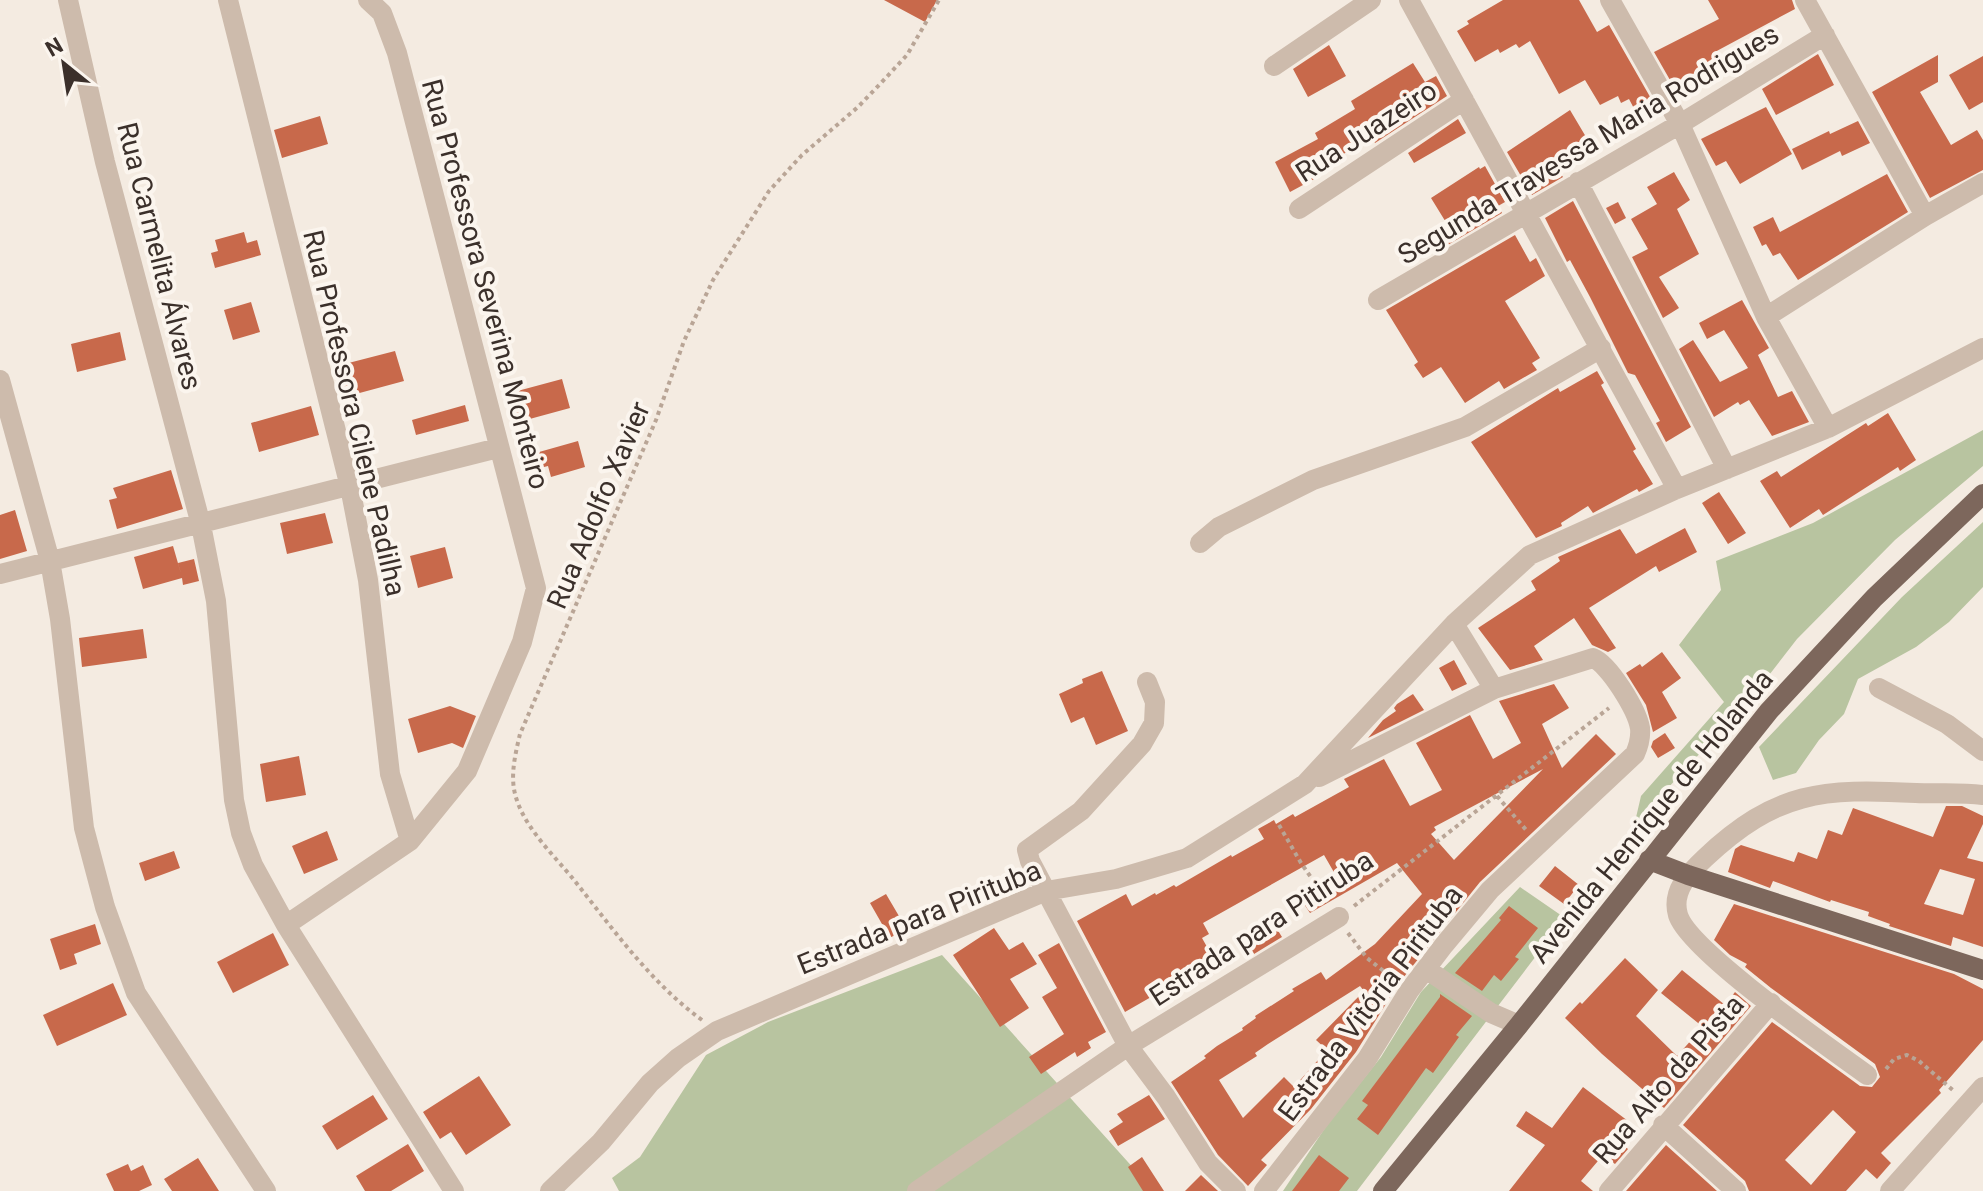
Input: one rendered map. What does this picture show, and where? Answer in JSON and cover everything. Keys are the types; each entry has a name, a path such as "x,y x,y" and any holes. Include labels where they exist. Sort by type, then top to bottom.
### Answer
{"main road":[{"name":"Avenida Henrique de Holanda","path":"1383,1191 1519,1025 1725,763 1821,652 1983,494"},
{"path":"1649,860 1983,970"}],"street":[{"name":"Rua Carmelita Álvares","path":"68,0 105,162 201,525 216,601 234,800 241,833 253,865 286,925 454,1191"},
{"name":"Rua Professora Cilene Padilha","path":"228,0 350,487 368,580 390,774 410,841"},
{"name":"Rua Professora Severina Monteiro","path":"368,0 382,13 397,53 536,588 522,642 467,771 410,841"},
{"path":"1274,66 1371,0"},
{"path":"1409,0 1677,489"},
{"path":"1610,0 1680,124 1766,317 1828,428"},
{"path":"1805,0 1925,216"},
{"name":"Segunda Travessa Maria Rodrigues","path":"1378,300 1680,124 1825,35"},
{"name":"Rua Juazeiro","path":"1299,209 1464,100"},
{"path":"1578,182 1727,469"},
{"path":"1766,317 1983,183"},
{"path":"1200,543 1219,527 1313,480 1465,427 1601,348"},
{"name":"Estrada para Pirituba","path":"550,1191 601,1142 650,1083 678,1058 717,1031 1046,891 1116,879 1187,858 1305,784 1454,624 1530,555 1677,489 1828,428 1983,348"},
{"path":"0,380 50,561 60,619 84,828 105,907 136,993 266,1191"},
{"path":"0,574 498,448"},
{"path":"1454,624 1494,689"},
{"name":"Estrada Vitória Pirituba","path":"1264,1191 1367,1059 1409,991 1490,890 1635,754 1640,732 1625,696 1602,662 1593,658 1494,689 1305,784"},
{"path":"1147,682 1155,702 1154,723 1142,744 1081,811 1027,850 1128,1046 1166,1097 1208,1163 1236,1191"},
{"path":"1879,688 1947,724 1983,751"},
{"path":"1867,1075 1713,957 1688,932 1679,916 1676,898 1688,875 1738,830 1775,806 1819,794 1859,790 1983,795"},
{"path":"286,925 410,841"},
{"name":"Estrada para Pitiruba","path":"917,1191 1128,1046 1339,917"},
{"path":"1426,969 1491,1013 1519,1025"},
{"name":"Rua Alto da Pista","path":"1609,1191 1771,1003"},
{"path":"1890,1191 1983,1087"},
{"path":"1663,1125 1736,1191"}],"path":[{"name":"Rua Adolfo Xavier","path":"717,1031 689,1011 623,944 528,822 514,789 520,734 656,420 684,341 713,280 769,191 802,155 858,107 898,64 939,0"},
{"name":"Estrada para Pitiruba","path":"1339,917 1625,696"},
{"path":"1497,796 1539,846"},
{"path":"1268,806 1301,863 1351,938 1367,958 1409,991"},
{"path":"1867,1075 1882,1074 1894,1059 1907,1055 1919,1061 1968,1103"}],"green space":[{"path":"1983,430 1983,466 1895,540 1797,639 1752,697 1667,789 1631,839 1641,796 1724,702 1679,645 1721,590 1716,561 1813,523"},
{"path":"1983,522 1983,587 1949,622 1916,647 1858,679 1844,714 1819,740 1796,773 1773,780 1759,747 1902,597"},
{"path":"1520,887 1565,918 1357,1191 1283,1191 1329,1122 1381,1057 1421,992"},
{"path":"942,955 1154,1191 619,1191 612,1178 640,1157 706,1055 768,1022"}],"building":[{"path":"884,0 937,0 925,22"},
{"path":"1503,0 1579,0 1597,32 1609,25 1657,109 1639,118 1629,99 1621,103 1618,96 1600,105 1585,80 1559,94 1530,41 1519,48 1516,44 1500,53 1498,49 1475,62 1457,31 1469,24 1467,21"},
{"path":"1708,0 1792,0 1795,9 1713,53 1719,65 1674,87 1654,52 1719,19"},
{"path":"1329,45 1346,76 1308,97 1293,69"},
{"path":"1818,54 1834,85 1776,115 1762,89"},
{"path":"1938,55 1938,82 1920,92 1951,145 1977,130 1983,140 1983,170 1930,198 1872,92"},
{"path":"1983,56 1983,102 1969,110 1949,75"},
{"path":"1413,63 1425,82 1436,76 1447,96 1375,143 1372,137 1313,172 1316,178 1290,192 1275,162 1318,139 1315,133 1355,109 1351,101"},
{"path":"1766,107 1792,154 1740,184 1726,161 1716,166 1701,139"},
{"path":"1570,110 1592,147 1558,170 1563,177 1532,195 1507,152"},
{"path":"320,116 328,144 282,158 274,130"},
{"path":"1458,119 1466,133 1414,163 1408,153"},
{"path":"1858,121 1870,143 1842,156 1840,151 1802,170 1792,149"},
{"path":"1485,166 1505,202 1498,206 1502,213 1446,246 1444,243 1455,237 1431,198"},
{"path":"1674,172 1690,200 1677,209 1699,254 1659,277 1679,308 1663,318 1632,257 1648,249 1631,219 1657,204 1647,187"},
{"path":"1887,174 1908,212 1798,280 1780,253 1773,256 1766,244 1762,246 1753,227 1773,217 1780,232"},
{"path":"1573,201 1691,427 1666,442 1656,423 1660,421 1635,375 1628,373 1545,218"},
{"path":"1618,202 1626,218 1615,224 1606,208"},
{"path":"244,232 247,243 257,240 261,255 215,268 211,253 218,251 215,240"},
{"path":"1515,235 1530,262 1536,258 1545,276 1505,301 1540,358 1532,363 1537,370 1504,389 1499,381 1465,403 1441,367 1423,378 1414,365 1418,362 1386,310"},
{"path":"1742,300 1769,348 1758,355 1778,397 1792,391 1809,422 1772,436 1749,400 1740,405 1738,402 1714,417 1679,349 1693,340 1720,382 1748,368 1724,330 1707,339 1699,323"},
{"path":"251,302 260,332 233,340 224,310"},
{"path":"120,332 126,360 77,372 71,344"},
{"path":"395,351 404,381 341,398 333,367"},
{"path":"1597,371 1604,383 1601,385 1636,449 1633,451 1653,484 1639,492 1637,489 1593,513 1588,506 1561,523 1562,526 1536,538 1471,442 1558,388 1560,392"},
{"path":"562,379 570,408 526,420 524,413 516,415 510,393"},
{"path":"465,405 469,421 416,435 412,420"},
{"path":"311,406 319,435 259,452 251,423"},
{"path":"1888,413 1916,460 1900,471 1898,467 1823,515 1819,509 1790,528 1760,481 1777,471 1781,477 1866,423 1868,426"},
{"path":"578,441 585,467 551,477 548,466 536,469 532,454"},
{"path":"171,470 183,509 117,529 109,500 117,498 113,488"},
{"path":"1719,492 1746,533 1728,544 1702,503"},
{"path":"15,510 27,551 0,559 0,515"},
{"path":"325,513 333,543 287,554 280,523"},
{"path":"1685,528 1697,552 1659,572 1656,566 1589,608 1616,648 1608,652 1592,645 1574,618 1534,646 1543,660 1510,670 1478,628 1536,590 1531,581 1560,561 1558,557 1620,529 1636,554"},
{"path":"173,546 182,577 178,563 194,559 199,581 183,585 182,578 143,589 134,557"},
{"path":"445,547 453,578 418,588 410,556"},
{"path":"143,629 147,658 82,667 79,638"},
{"path":"1662,652 1681,678 1662,692 1677,718 1653,732 1646,705 1626,673 1640,664 1642,667"},
{"path":"1454,660 1467,684 1452,691 1439,668"},
{"path":"1102,671 1128,731 1096,745 1084,717 1071,723 1059,694"},
{"path":"1554,684 1569,708 1542,724 1562,768 1596,734 1616,754 1480,882 1399,983 1356,1052 1311,1109 1261,1160 1267,1165 1248,1186 1218,1155 1171,1082 1243,1030 1255,1016 1294,991 1292,989 1321,972 1326,980 1375,944 1422,894 1397,863 1310,913 1300,898 1335,874 1324,855 1203,923 1209,934 1202,938 1220,970 1170,998 1165,989 1125,1012 1077,921 1126,894 1132,906 1155,893 1174,885 1176,887 1264,839 1258,829 1274,820 1276,824 1293,814 1295,817 1349,787 1344,779 1384,759 1410,806 1442,790 1416,743 1470,715 1493,759 1521,743 1499,701","holes":["1543,769 1454,860 1431,834 1436,830 1434,827","1360,986 1364,991 1316,1040 1327,1050 1294,1087 1284,1077 1243,1118 1219,1080 1257,1056 1255,1053 1268,1044"]},
{"path":"1413,694 1424,710 1368,738 1383,720 1396,711 1394,708 1397,704"},
{"path":"450,706 476,716 463,748 452,743 418,753 408,719"},
{"path":"1665,733 1675,748 1658,758 1651,747 1653,741"},
{"path":"299,756 306,795 266,802 260,764"},
{"path":"1946,806 1962,806 1983,816 1983,824 1967,858 1983,862 1983,947 1953,937 1951,946 1889,926 1868,916 1869,912 1830,902 1773,881 1770,888 1728,872 1735,849 1741,845 1794,862 1798,852 1817,859 1828,830 1842,835 1853,808 1933,837","holes":["1940,869 1975,879 1963,915 1924,904"]},
{"path":"327,831 338,860 304,874 292,846"},
{"path":"174,851 180,868 145,881 139,863"},
{"path":"1555,866 1579,885 1564,904 1539,886"},
{"path":"886,894 906,928 890,938 870,903"},
{"path":"1734,904 1954,974 1983,989 1983,1040 1939,1090 1941,1093 1881,1153 1891,1163 1877,1179 1866,1169 1846,1191 1749,1191 1745,1181 1683,1125 1772,1022 1860,1086 1872,1087 1880,1077 1875,1064 1771,988 1745,967 1747,964 1730,955 1714,940","holes":["1833,1110 1856,1132 1811,1185 1785,1160"]},
{"path":"1509,906 1538,928 1501,981 1494,975 1482,991 1455,973 1501,920 1499,918"},
{"path":"1270,918 1282,937 1254,954 1243,937"},
{"path":"95,924 101,944 74,954 77,964 60,970 50,939"},
{"path":"994,928 1009,950 1023,942 1037,964 1010,979 1029,1008 1000,1027 953,955"},
{"path":"273,933 289,965 233,993 217,962"},
{"path":"1059,943 1106,1032 1088,1042 1091,1048 1077,1057 1075,1052 1041,1074 1029,1057 1064,1034 1042,997 1057,988 1038,955"},
{"path":"1625,958 1658,990 1636,1016 1677,1056 1703,1027 1661,993 1682,970 1725,1005 1735,992 1751,1006 1664,1108 1565,1018"},
{"path":"113,983 127,1015 57,1046 43,1015"},
{"path":"1440,994 1472,1016 1456,1035 1459,1037 1433,1073 1426,1068 1378,1135 1357,1119 1368,1105 1362,1101"},
{"path":"479,1076 511,1125 466,1155 451,1132 440,1139 423,1112"},
{"path":"1583,1087 1628,1121 1615,1138 1628,1149 1615,1164 1603,1155 1581,1181 1593,1191 1509,1191 1545,1145 1516,1126 1526,1111 1552,1128"},
{"path":"373,1095 388,1119 337,1150 322,1126"},
{"path":"1149,1095 1165,1119 1118,1146 1109,1131 1123,1122 1117,1114"},
{"path":"408,1144 424,1171 391,1191 365,1191 356,1176"},
{"path":"1666,1145 1717,1191 1626,1191"},
{"path":"1319,1155 1349,1178 1339,1191 1292,1191"},
{"path":"1142,1157 1164,1191 1143,1191 1128,1167"},
{"path":"198,1158 219,1191 172,1191 164,1179"},
{"path":"128,1164 131,1171 143,1165 152,1185 139,1191 114,1191 106,1174"},
{"path":"1201,1175 1218,1191 1185,1191"}]}
